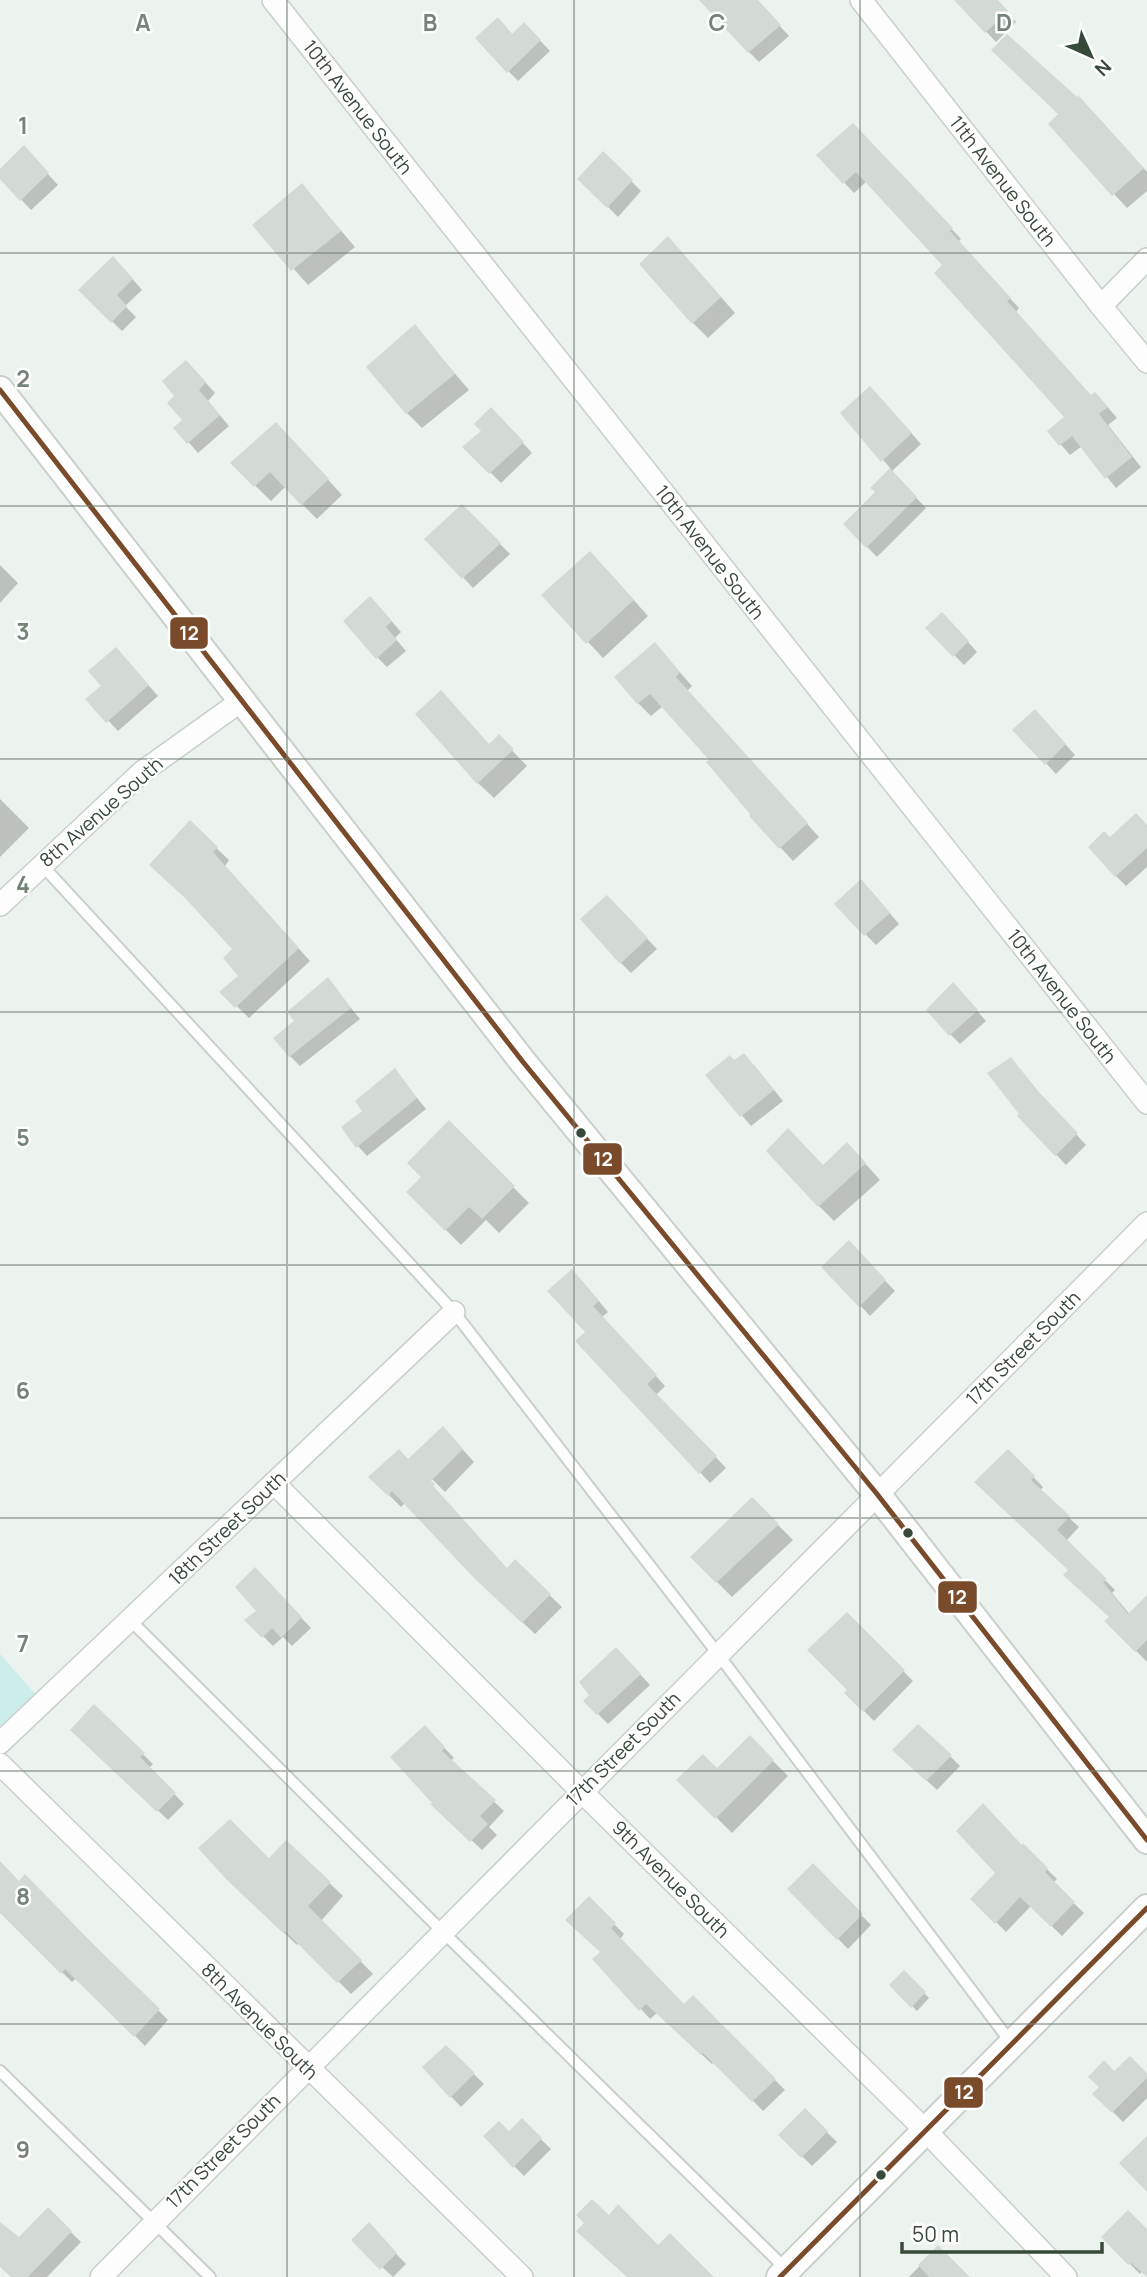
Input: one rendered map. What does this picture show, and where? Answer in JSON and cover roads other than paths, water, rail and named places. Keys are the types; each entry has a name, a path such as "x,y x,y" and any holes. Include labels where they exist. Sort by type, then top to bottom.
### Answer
{"street":[{"name":"10th Avenue South","path":"273,0 1147,1103"},
{"name":"11th Avenue South","path":"861,0 1147,362"},
{"path":"1101,306 1147,259"},
{"path":"0,390 523,1062 877,1494 1147,1840"},
{"name":"8th Avenue South","path":"0,905 142,772 242,701"},
{"name":"17th Street South","path":"101,2277 306,2067 1147,1223"},
{"name":"18th Street South","path":"0,1743 454,1312"},
{"name":"9th Avenue South","path":"274,1483 925,2130 1066,2277"},
{"name":"8th Avenue South","path":"0,1764 522,2277"},
{"path":"784,2273 1147,1908"}],"lane":[{"path":"41,864 454,1312 718,1654 1012,2044"},
{"path":"130,1620 784,2273"},
{"path":"0,2071 211,2277"}]}
